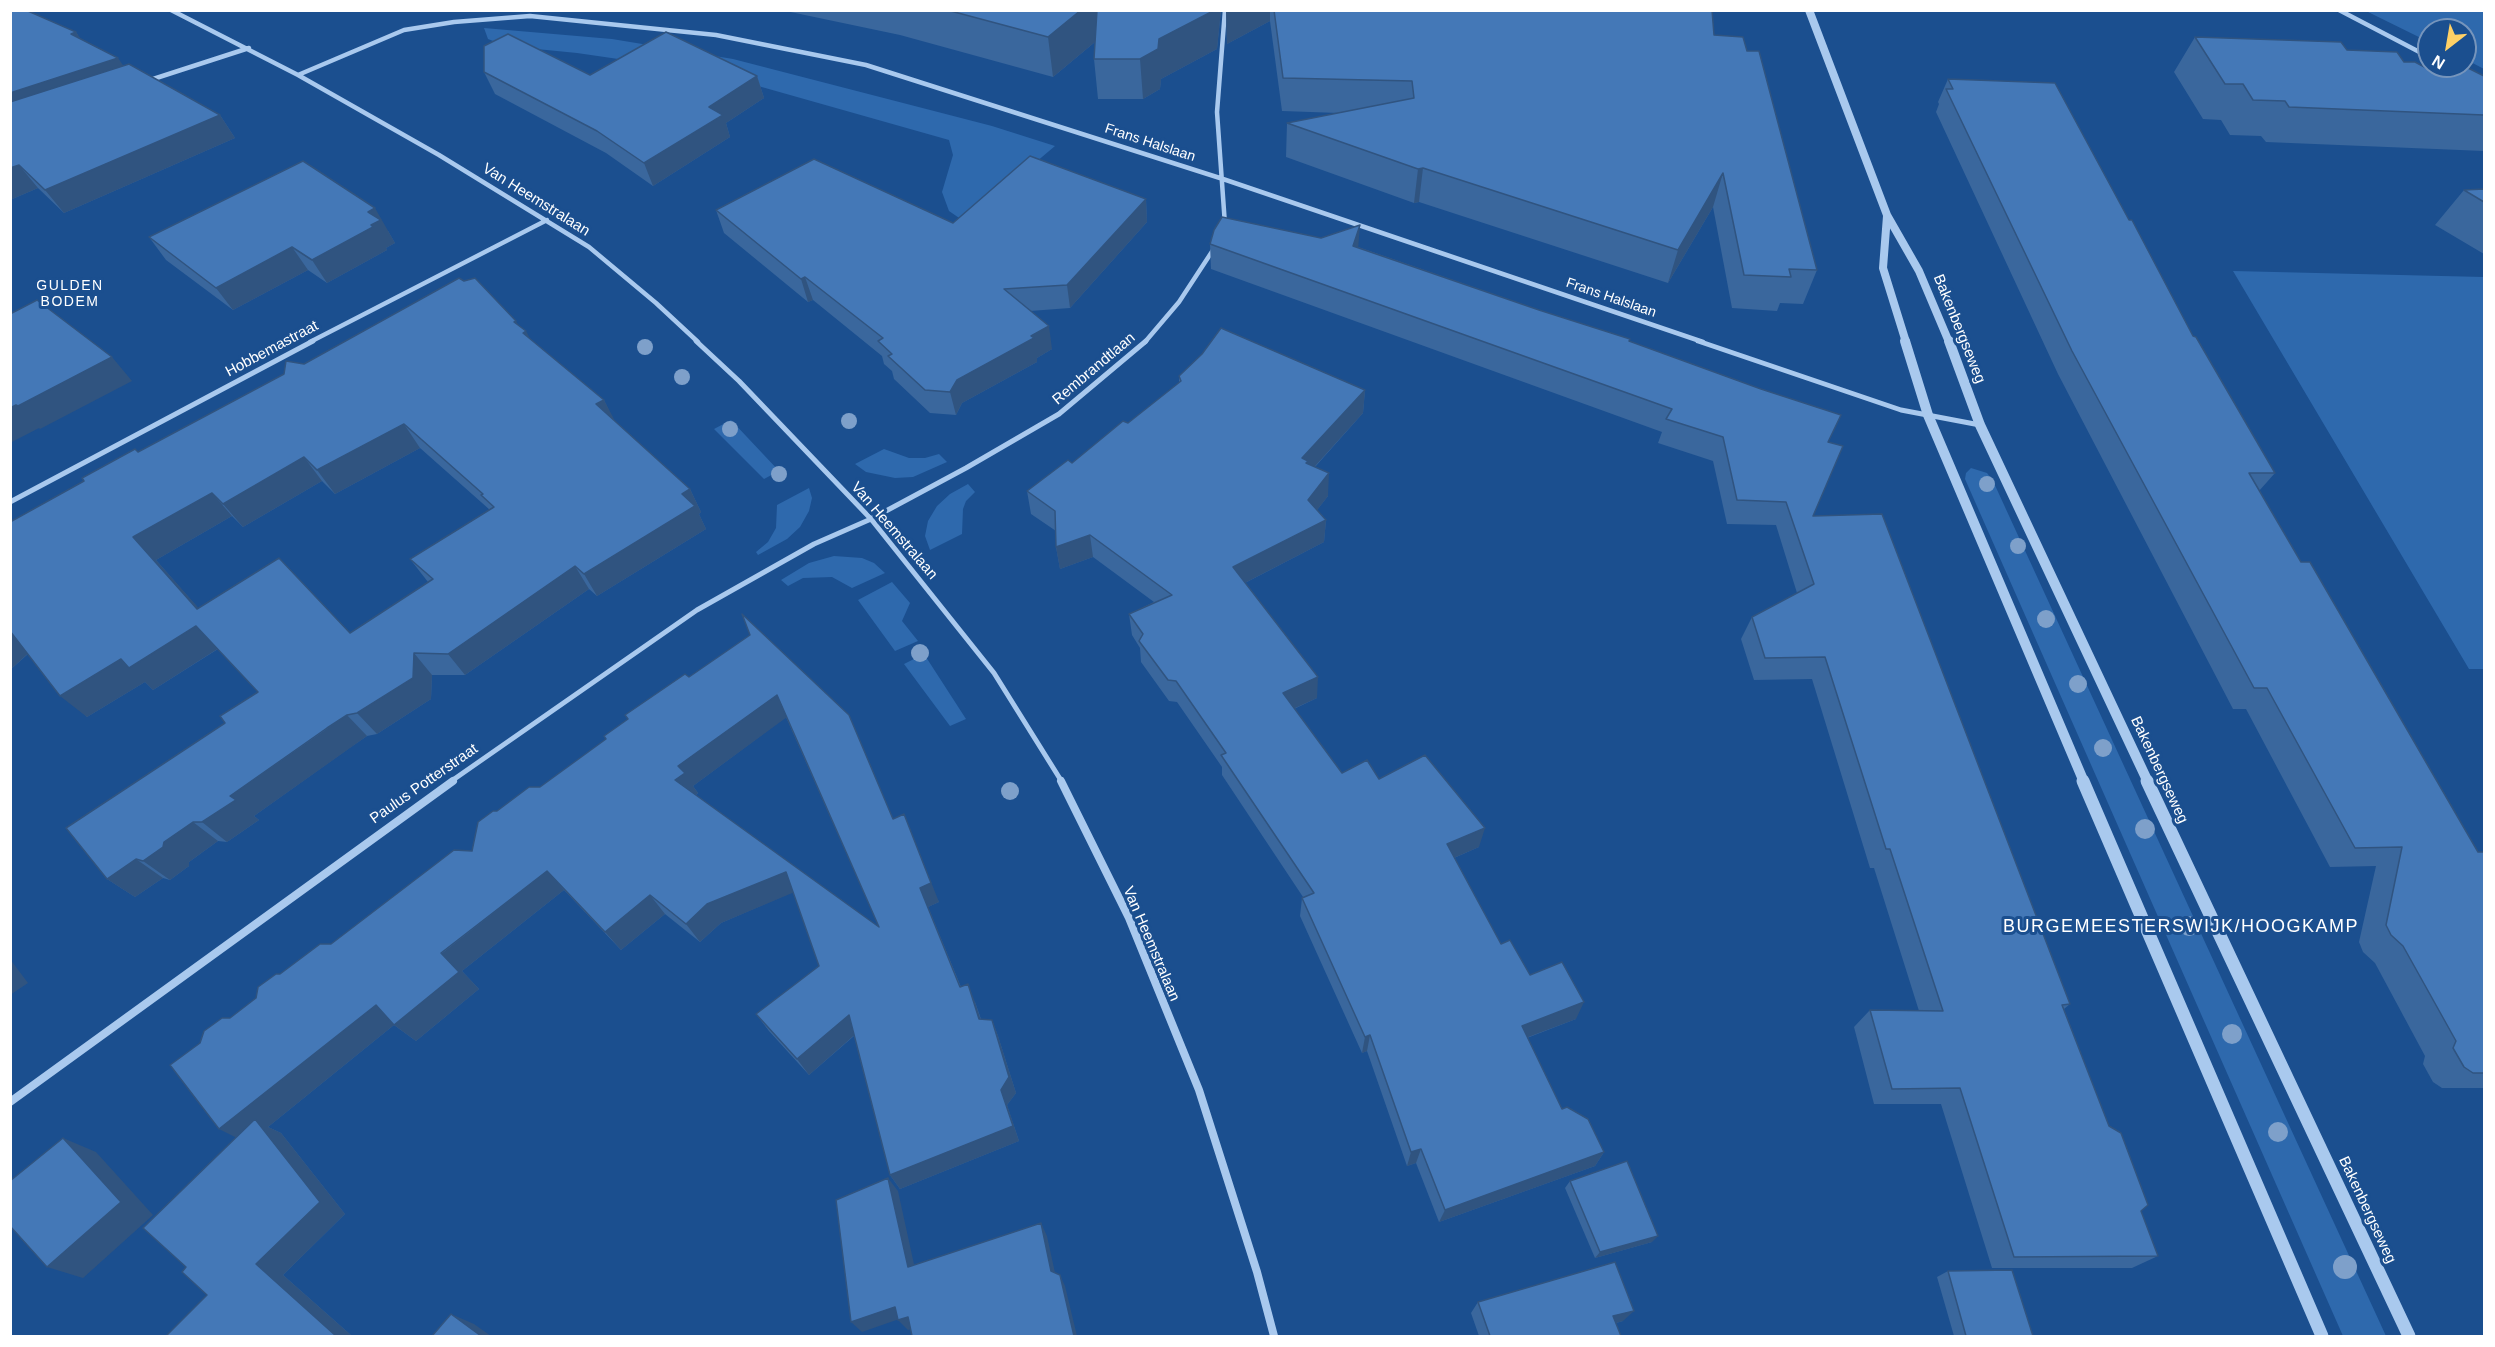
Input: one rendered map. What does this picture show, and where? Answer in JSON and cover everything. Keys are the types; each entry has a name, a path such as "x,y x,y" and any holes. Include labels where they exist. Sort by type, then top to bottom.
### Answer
{"street":[{"name":"Van Heemstralaan","path":"171,10 249,48 440,155 589,247 656,303 739,381 872,519 994,673 1058,775 1119,898 1199,1090 1257,1272 1274,1336"},
{"path":"1225,10 1217,111 1225,230"},
{"name":"Bakenbergseweg","path":"1809,10 1887,215 1919,271 1936,307 1980,426 2409,1336"},
{"path":"2339,10 2417,51"},
{"name":"Frans Halslaan","path":"298,75 404,30 454,22 530,16 716,35 866,65 1223,179 1901,410 1980,426"},
{"path":"139,83 249,48"},
{"name":"Bakenbergseweg","path":"1887,215 1883,268 1928,415 2186,1024 2322,1336"},
{"name":"Hobbemastraat","path":"10,502 414,287 547,220"},
{"name":"Rembrandtlaan","path":"872,519 1059,414 1142,346 1179,302 1219,239"},
{"name":"Paulus Potterstraat","path":"10,1102 376,834 697,610 814,544 872,519"}],"shaded area":[{"path":"2366,11 2484,11 2484,69 2477,65 2477,18 2417,18 2417,36"},
{"path":"484,28 612,39 733,59 992,126 1055,146 965,222 949,211 942,192 953,155 949,140 737,80 680,68 577,53 506,46 488,39"},
{"path":"2233,271 2484,277 2484,669 2469,669"},
{"path":"731,420 779,471 764,479 714,429"},
{"path":"884,449 909,458 925,458 939,454 947,462 913,477 895,478 866,472 855,464"},
{"path":"1971,468 1987,473 1993,481 2386,1336 2343,1336 1965,479 1966,473"},
{"path":"968,484 975,492 966,501 963,509 962,534 930,550 925,536 928,521 937,506 950,494"},
{"path":"809,488 812,498 809,511 800,527 787,539 758,555 756,552 768,542 776,528 777,505"},
{"path":"834,556 862,558 874,563 885,573 852,588 832,577 803,578 788,586 781,580 809,563"},
{"path":"892,582 910,603 902,621 918,641 895,651 858,600"},
{"path":"924,654 966,719 950,726 904,664"}],"building":[{"path":"10,10 28,11 76,32 71,34 118,58 10,93"},
{"path":"947,10 1081,10 1048,37"},
{"path":"1097,10 1215,10 1159,39 1158,49 1140,59 1094,59"},
{"path":"1274,10 1712,10 1714,35 1743,37 1747,51 1759,51 1817,270 1789,269 1791,277 1744,275 1723,173 1678,250 1423,168 1418,169 1287,123 1414,98 1412,81 1283,78"},
{"path":"666,32 757,76 709,107 723,115 644,163 597,131 484,72 484,46 508,34 590,75"},
{"path":"2195,37 2341,42 2347,50 2397,52 2404,62 2417,63 2417,78 2477,78 2477,72 2484,76 2484,115 2289,107 2285,101 2253,100 2243,84 2225,84"},
{"path":"129,64 220,115 45,190 19,165 10,168 10,102"},
{"path":"1948,79 2055,83 2129,220 2132,220 2193,336 2196,337 2275,473 2249,473 2301,562 2310,562 2478,852 2484,852 2484,1073 2473,1073 2464,1067 2453,1048 2456,1041 2403,946 2391,935 2386,925 2402,847 2355,848 2267,688 2254,688 2072,351 1946,89 1953,89"},
{"path":"1030,156 1146,199 1067,285 1004,289 1049,326 1031,336 1034,338 957,380 950,392 925,390 888,356 892,354 878,341 883,338 805,277 801,279 716,210 814,159 953,223"},
{"path":"303,161 375,208 368,212 381,220 371,225 373,227 312,260 292,247 216,288 149,237"},
{"path":"2484,189 2484,202 2464,190"},
{"path":"1222,217 1321,238 1360,225 1353,246 1630,339 1629,341 1761,389 1841,415 1828,442 1843,446 1813,516 1882,514 2070,1004 2062,1005 2109,1126 2121,1133 2148,1205 2141,1211 2158,1256 2014,1257 1960,1088 1892,1089 1870,1010 1943,1011 1890,849 1886,849 1825,657 1765,658 1752,617 1814,584 1786,502 1737,500 1723,437 1666,419 1672,409 1210,244 1214,230"},
{"path":"459,278 464,281 475,278 516,321 514,322 526,331 523,333 604,400 596,404 690,489 682,494 695,506 584,574 575,566 448,654 414,653 413,678 357,713 347,715 327,728 230,796 236,800 202,822 193,822 164,842 163,847 143,861 136,859 107,879 66,828 225,723 220,716 258,692 196,626 129,668 121,659 60,696 10,631 10,522 84,481 82,478 135,449 138,452 284,374 286,361 304,364","holes":["404,424 483,494 481,495 494,507 410,559 433,579 350,633 279,558 197,609 133,537 212,493 223,504 304,457 317,470"]},
{"path":"37,300 112,357 10,408 10,314"},
{"path":"1221,328 1365,390 1302,458 1308,461 1306,463 1329,473 1308,500 1326,520 1233,567 1318,677 1283,693 1342,773 1367,760 1379,779 1425,755 1485,828 1447,844 1501,944 1510,940 1530,975 1562,962 1584,1002 1522,1026 1562,1109 1567,1107 1588,1119 1604,1152 1445,1210 1421,1149 1411,1152 1370,1035 1365,1037 1302,898 1314,893 1221,755 1226,753 1176,681 1168,680 1139,641 1143,634 1129,614 1172,595 1090,535 1056,547 1055,511 1027,491 1068,460 1072,463 1123,421 1128,423 1181,381 1179,376 1202,354"},
{"path":"742,614 849,715 893,819 904,814 931,883 920,888 960,987 968,984 979,1019 992,1020 1009,1077 1001,1090 1013,1126 890,1175 849,1015 797,1059 756,1014 819,966 786,872 707,904 686,924 650,895 605,932 547,871 441,953 459,972 394,1025 376,1005 219,1129 170,1065 200,1043 204,1031 222,1018 230,1018 256,998 258,987 276,974 280,974 320,944 331,944 454,850 472,851 478,822 529,787 540,787 606,739 604,736 628,719 625,715 685,674 689,677 750,635","holes":["777,695 879,927 675,780 685,773 678,766"]},
{"path":"255,1119 320,1202 256,1264 336,1336 166,1336 207,1295 182,1272 186,1267 143,1228"},
{"path":"63,1138 121,1202 47,1267 10,1226 10,1181"},
{"path":"1627,1161 1658,1236 1600,1252 1570,1181"},
{"path":"888,1178 908,1267 1041,1223 1051,1271 1060,1275 1074,1336 912,1336 908,1317 898,1320 895,1307 851,1322 836,1200"},
{"path":"1615,1262 1634,1311 1613,1316 1621,1336 1490,1336 1478,1302"},
{"path":"2012,1270 2033,1336 1966,1336 1948,1271"},
{"path":"451,1314 481,1336 432,1336"}],"district":[{"name":"GULDEN BODEM","path":"70,294"},
{"name":"BURGEMEESTERSWIJK/HOOGKAMP","path":"2181,927"}]}
